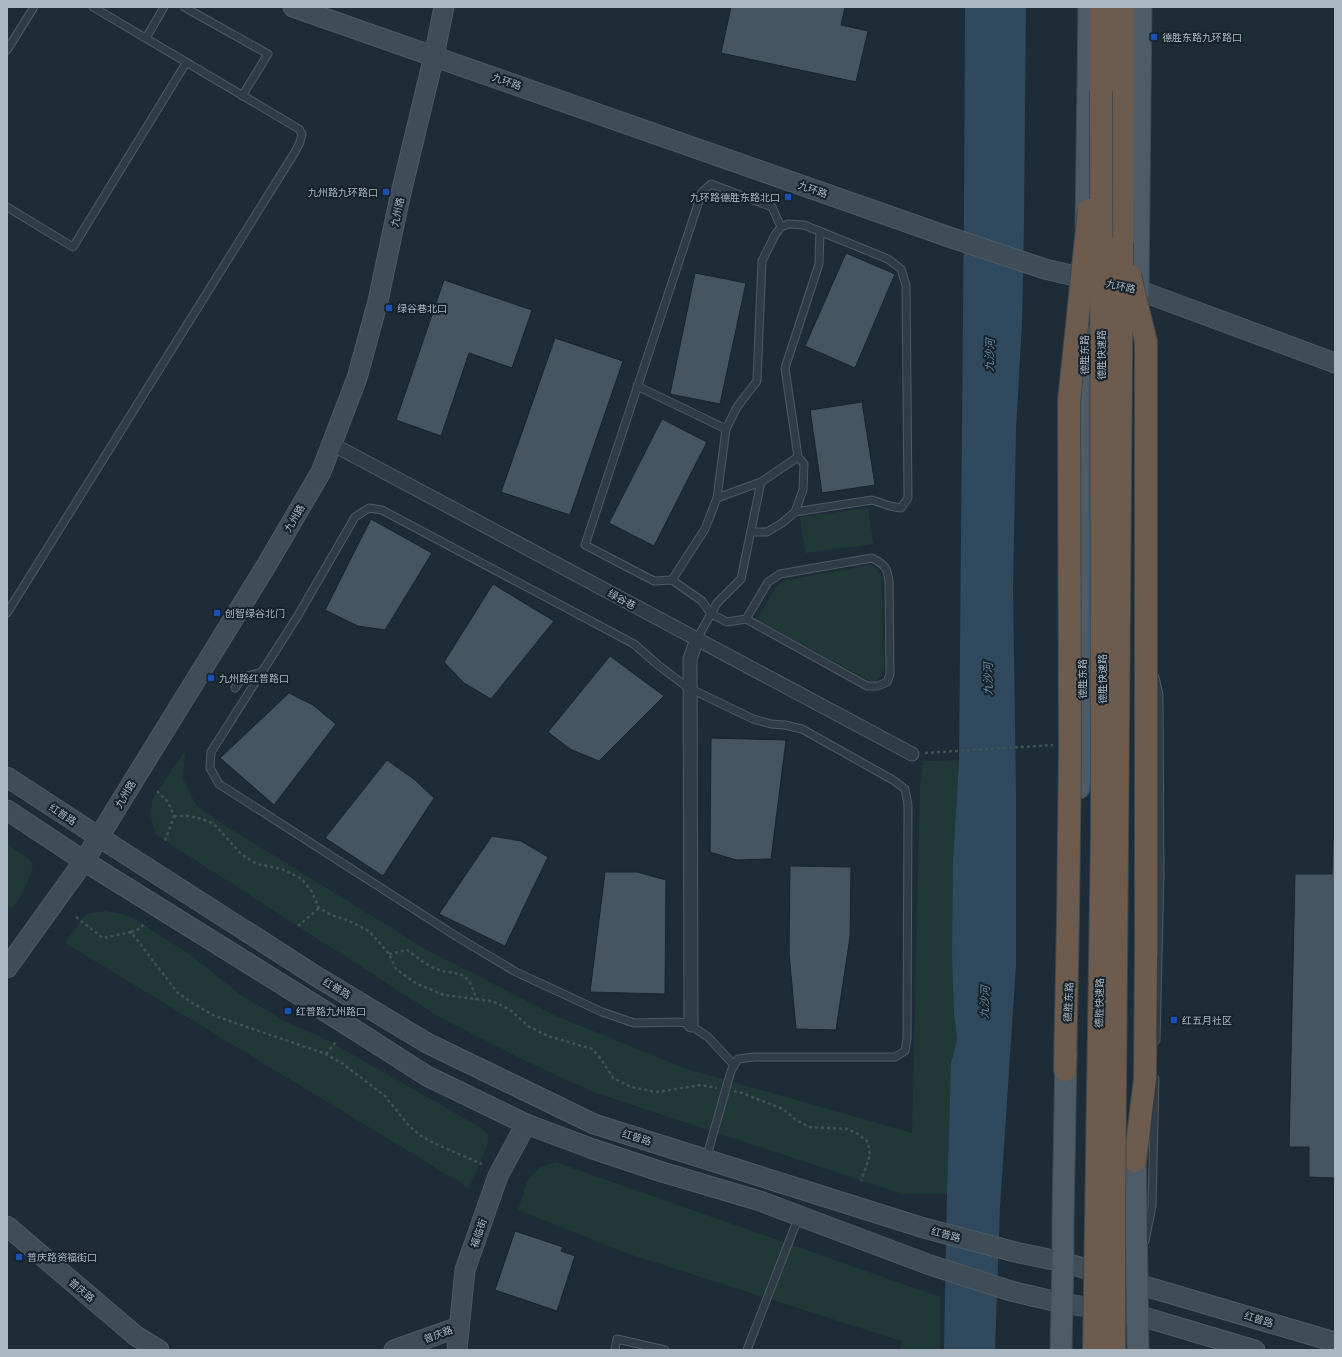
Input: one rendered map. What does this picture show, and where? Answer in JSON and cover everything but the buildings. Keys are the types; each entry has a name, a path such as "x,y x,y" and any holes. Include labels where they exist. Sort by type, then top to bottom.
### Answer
{"highway":[{"name":"德胜快速路","path":"1094,1350 1102,834 1101,7"},
{"name":"德胜快速路","path":"1114,1350 1123,7"},
{"path":"1065,1070 1070,752 1069,401 1101,91"},
{"path":"1122,244 1146,342 1145,1079 1135,1161"}],"main road":[{"name":"九环路","path":"293,7 952,238 1045,269 1138,290 1335,363"},
{"name":"九州路","path":"7,968 84,861 266,566 321,472 357,378 378,301 444,7"},
{"name":"德胜东路","path":"1061,1350 1064,1262 1063,1220 1065,1070 1082,743 1085,279 1090,7"},
{"path":"1138,1350 1135,1161 1138,290 1141,7"},
{"name":"红普路","path":"7,777 319,978 427,1043 594,1124 924,1228 1015,1252 1064,1262 1335,1342"},
{"path":"7,810 84,861 427,1076 526,1124 592,1149 662,1172 760,1201 930,1265 1011,1291 1062,1303 1137,1315 1254,1350"},
{"name":"福临街","path":"457,1350 465,1270 498,1176 526,1124"},
{"name":"普庆路","path":"7,1226 136,1336 159,1350"},
{"name":"普庆路","path":"394,1350 459,1327"}],"street":[{"name":"绿谷巷","path":"332,444 912,754"},
{"path":"691,1025 690,659 697,639"}],"lane":[{"path":"7,613 291,159 300,142 302,134 299,129 93,7"},
{"path":"146,38 164,7"},
{"path":"184,7 268,54 242,96"},
{"path":"7,50 30,8"},
{"path":"7,207 73,247 186,63"},
{"path":"746,619 768,582 780,574 872,558 883,564 889,581 890,674 887,682 878,686 867,686 746,619 727,622 711,614 702,600 672,580 654,581 585,545 702,192 711,184 772,207 781,227"},
{"path":"672,580 705,529 717,498 726,428 737,407 757,381 762,261 775,235 781,227 788,224 804,225 888,259 901,269 906,285 908,498 901,508 872,500 795,512"},
{"path":"751,532 766,532 782,523 795,512 803,490 804,464 798,457 785,368 819,264 820,231"},
{"path":"637,386 726,428"},
{"path":"717,498 761,482 798,457"},
{"path":"697,639 717,603 741,579 761,482"},
{"path":"706,1159 731,1071 738,1059 895,1057 905,1051 907,1038 908,805 905,789 893,780 802,729 785,725 771,724 753,718 690,688 658,665 634,644 382,510 369,508 355,517 297,617 211,752 210,768 219,784 459,938 516,972 602,1012 634,1023 678,1022 691,1025 708,1037 734,1065"},
{"path":"1139,613 1159,695 1160,875 1156,1044"},
{"path":"235,688 243,677 263,672"},
{"path":"1137,1283 1152,1206 1155,1075"},
{"path":"748,1350 799,1216"},
{"path":"615,1350 617,1339 665,1350"}],"path":[{"path":"912,754 1024,747"},
{"path":"157,791 168,802 174,816 165,841"},
{"path":"174,816 188,816 202,819 214,824 228,841 246,858 257,864 282,869 302,879 312,892 319,908 331,915 347,920 369,931 389,954 396,969 417,984 444,995 492,1002 509,1009 528,1026 548,1036 592,1050 601,1059 613,1078 631,1088 657,1092 701,1085 742,1093 783,1109 796,1120 809,1127 848,1129 858,1134 868,1142 870,1154 861,1181"},
{"path":"298,926 319,908"},
{"path":"76,918 103,938 140,929 146,922"},
{"path":"130,932 177,992 192,1003 216,1016 326,1054 343,1064 385,1096 409,1126 421,1136 482,1164"},
{"path":"389,954 407,950 430,966 440,970 456,973 466,978 473,988 476,1000"},
{"path":"326,1054 336,1042"}],"green space":[{"path":"868,508 873,544 805,553 800,517"},
{"path":"870,565 877,570 882,577 884,669 876,682 870,681 762,623 758,617 777,585 787,580"},
{"path":"185,751 183,778 196,805 221,823 427,950 556,1016 687,1069 912,1133 920,782 923,761 959,760 953,862 952,954 954,1014 957,1040 951,1063 947,1194 903,1194 593,1092 528,1062 441,1018 156,835 150,814 153,798"},
{"path":"7,844 29,859 33,866 25,888 12,909 7,906"},
{"path":"106,911 125,915 136,920 188,953 241,995 283,1020 325,1039 480,1127 488,1135 487,1146 469,1188 65,943 86,914"},
{"path":"555,1162 940,1297 940,1350 900,1350 901,1341 629,1254 518,1210 527,1182 539,1168"}],"water":[{"name":"九沙河","path":"965,7 1026,7 1022,323 1016,429 1013,588 1016,797 1016,965 1000,1207 995,1350 944,1350 951,1063 957,1040 954,1014 952,954 953,862 959,760"}],"place":[{"name":"德胜东路九环路口","path":"1154,37"},
{"name":"九州路九环路口","path":"386,192"},
{"name":"九环路德胜东路北口","path":"788,197"},
{"name":"绿谷巷北口","path":"389,308"},
{"name":"创智绿谷北门","path":"217,613"},
{"name":"九州路红普路口","path":"211,678"},
{"name":"红普路九州路口","path":"288,1011"},
{"name":"红五月社区","path":"1174,1020"},
{"name":"普庆路资福街口","path":"19,1257"}]}
